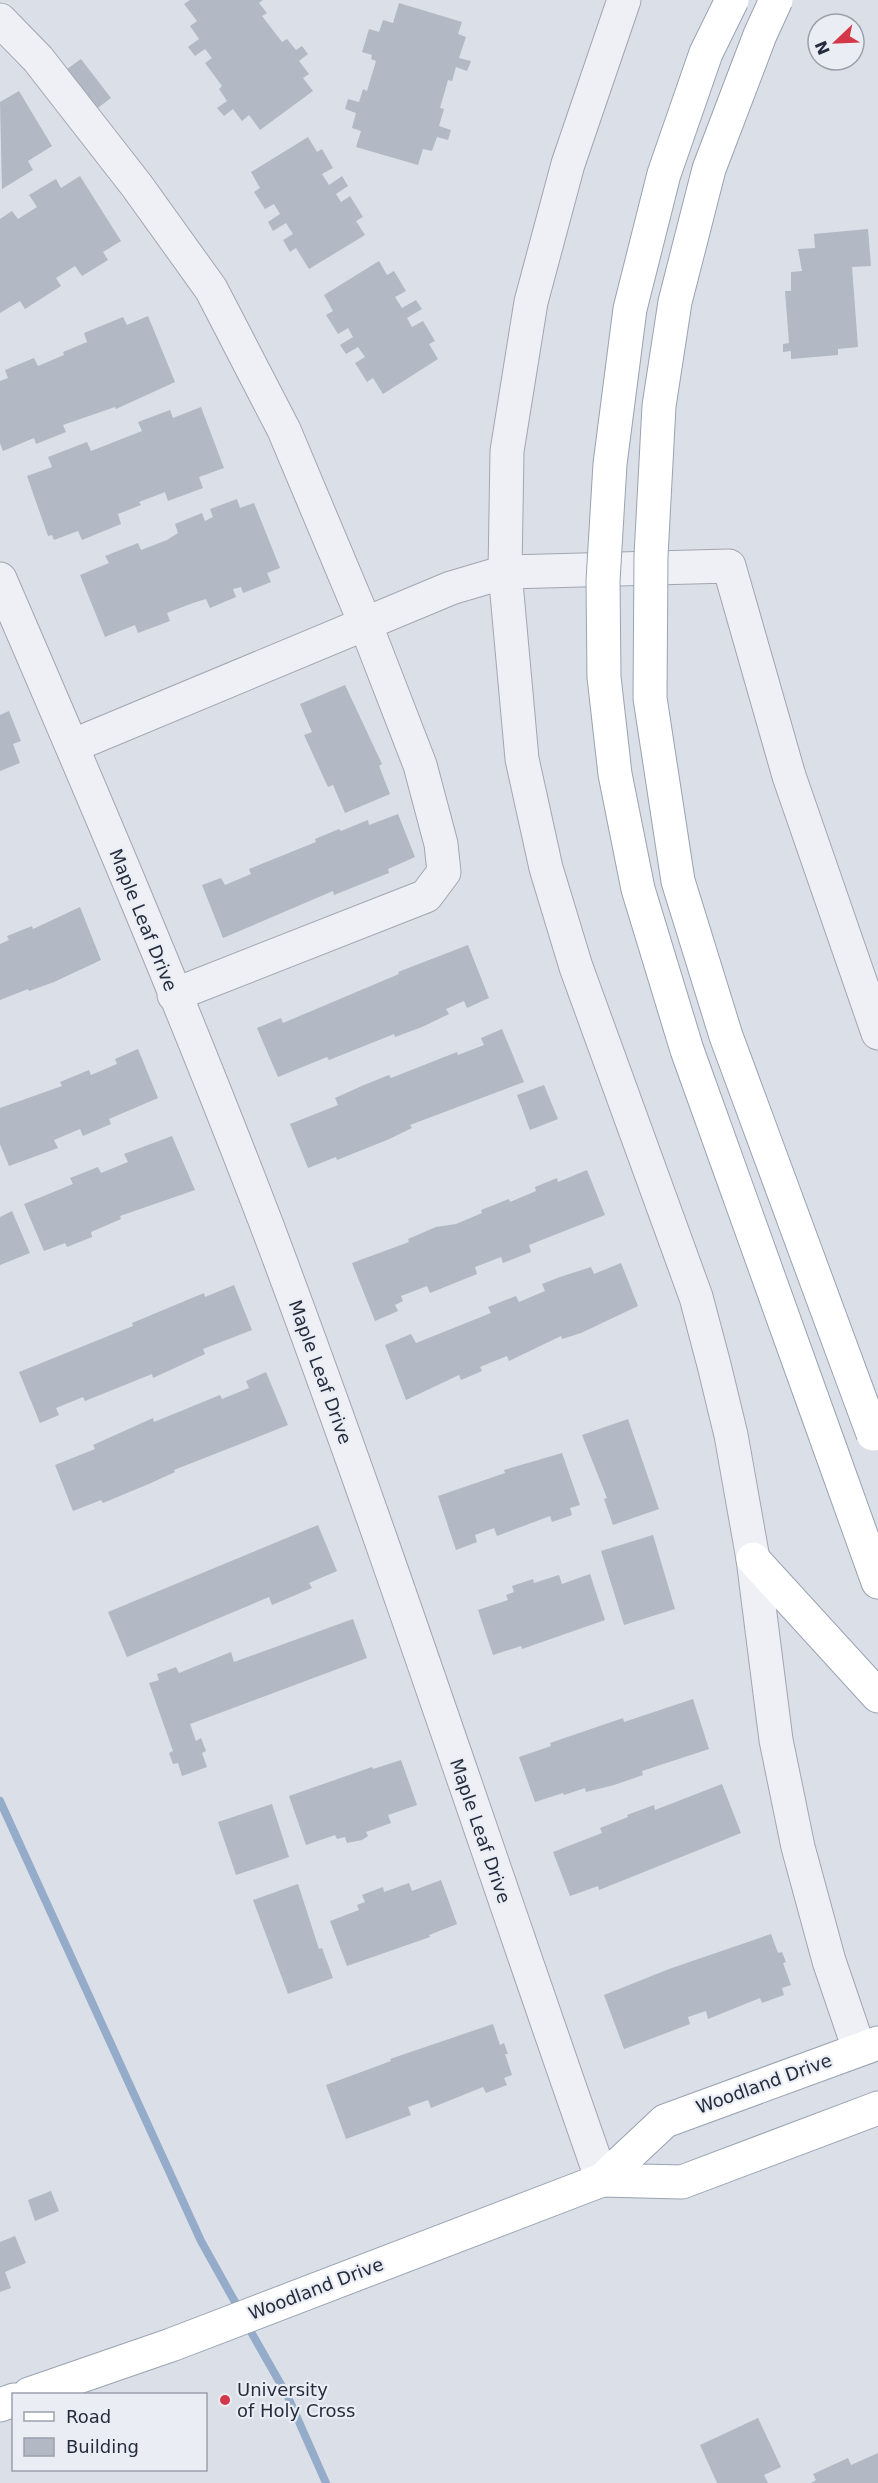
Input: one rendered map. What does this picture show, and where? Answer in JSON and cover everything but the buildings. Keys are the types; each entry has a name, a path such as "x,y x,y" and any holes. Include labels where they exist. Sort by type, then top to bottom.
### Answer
{"main road":[{"path":"732,0 706,54 664,174 630,309 610,464 603,581 604,677 615,774 638,889 687,1050 878,1582"},
{"path":"776,0 710,169 675,302 658,406 651,556 650,698 682,892 726,1036 875,1441"},
{"path":"753,1559 878,1696"},
{"name":"Woodland Drive","path":"32,2393 300,2295 602,2180 665,2121 868,2046"},
{"name":"Woodland Drive","path":"602,2180 682,2182 872,2113"}],"street":[{"path":"624,0 568,164 531,302 507,451 505,572 522,759 546,868 576,967 696,1297 731,1435 753,1559 776,1740 798,1846 829,1961 868,2046"},
{"path":"0,20 38,59 137,186 211,289 284,430 364,623 420,765 441,844 444,872 426,896 174,995"},
{"path":"72,746 451,588 505,572 729,566 789,776 878,1033"},
{"name":"Maple Leaf Drive","path":"0,579 72,746 264,1218 337,1418 602,2180"}],"waterway":[{"path":"0,1801 201,2241 240,2311"},
{"path":"246,2323 288,2397 326,2483"}],"place":[{"name":"University of Holy Cross","path":"225,2400"}]}
